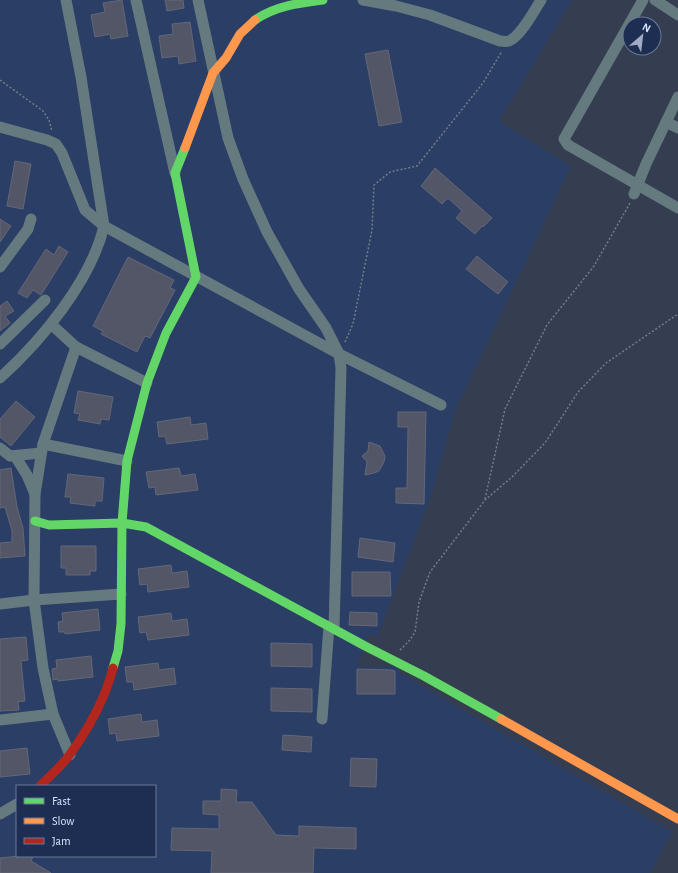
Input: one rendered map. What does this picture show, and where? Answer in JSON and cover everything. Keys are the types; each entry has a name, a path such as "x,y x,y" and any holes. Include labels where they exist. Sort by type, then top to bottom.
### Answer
{"street":[{"path":"0,378 16,364 52,325 84,275 101,238 104,226 81,77 66,0"},
{"path":"41,785 70,755 91,721 109,685 118,651 121,624 122,523 126,461 147,382 166,333 196,277 175,173 136,0"},
{"path":"198,0 228,138 243,179 270,238 298,289 326,328 339,354 341,368 332,628 322,718"},
{"path":"175,173 213,74 223,62 242,30 255,19 269,11 296,4 323,0"},
{"path":"363,0 396,6 430,15 500,41 508,41 515,37 523,28 541,0"},
{"path":"643,0 564,139 568,145 636,190 678,208"},
{"path":"655,0 678,15"},
{"path":"636,190 646,164 678,97"},
{"path":"666,122 678,128"},
{"path":"0,127 47,140 56,144 62,152 85,210 104,226 339,354 441,405"},
{"path":"0,267 28,229 32,219"},
{"path":"0,344 45,300"},
{"path":"52,325 76,347 147,382"},
{"path":"70,755 53,714 43,668 34,600 35,494 42,448 76,347"},
{"path":"0,448 27,474 35,494"},
{"path":"8,457 42,448 126,461"},
{"path":"35,521 49,525 122,523 146,528 424,676 678,818"},
{"path":"0,604 121,594"},
{"path":"0,720 53,714"},
{"path":"0,814 16,805"}],"path":[{"path":"339,354 354,324 372,230 374,185 390,172 417,166 483,83 508,41"},
{"path":"0,80 43,111 49,120 56,144"},
{"path":"485,500 505,409 547,325 594,266 636,190"},
{"path":"390,658 410,640 415,632 418,602 430,572 485,500 512,477 545,443 578,392 606,363 678,314"}],"shaded area":[{"path":"0,0 572,0 499,121 571,166 454,413 432,493 377,637 370,634 358,661 360,662 359,666 398,667 398,672 672,832 650,873 0,873"}],"building":[{"path":"122,0 128,36 111,39 110,34 95,37 91,15 105,12 103,3"},
{"path":"165,0 183,0 184,8 167,11"},
{"path":"190,22 196,61 179,64 178,56 162,58 159,36 173,34 172,24"},
{"path":"388,50 402,122 379,126 365,54"},
{"path":"15,161 31,164 23,209 7,206"},
{"path":"435,168 492,218 475,234 456,218 462,211 448,198 442,204 421,186"},
{"path":"0,219 11,226 0,242"},
{"path":"59,246 68,252 41,295 33,290 27,298 18,293 46,249 54,255"},
{"path":"477,256 508,282 498,294 466,269"},
{"path":"128,257 174,280 170,288 175,290 150,338 145,336 137,352 101,334 103,331 93,326"},
{"path":"7,301 14,311 5,316 10,323 0,331 0,306"},
{"path":"78,391 113,397 109,420 101,419 100,424 78,420 80,414 74,413"},
{"path":"16,401 35,417 11,446 0,437 0,419"},
{"path":"398,412 426,412 424,504 396,503 396,488 407,488 408,427 398,427"},
{"path":"190,417 191,425 206,423 208,439 167,444 165,436 159,437 157,422"},
{"path":"369,442 380,446 385,456 384,462 379,471 365,475 367,462 362,456 368,451"},
{"path":"11,468 17,507 23,528 25,556 0,558 0,543 12,542 12,531 5,507 0,508 0,470"},
{"path":"179,468 181,476 195,474 198,490 156,495 155,487 149,488 146,472"},
{"path":"68,474 104,478 102,501 95,501 95,506 70,503 71,497 65,497"},
{"path":"360,538 395,543 393,562 358,557"},
{"path":"61,546 96,546 96,571 90,571 90,575 66,575 66,568 61,568"},
{"path":"171,565 172,573 187,571 189,587 148,592 147,584 140,585 138,569"},
{"path":"352,572 390,572 391,596 352,596"},
{"path":"98,609 100,630 65,634 65,632 59,632 58,622 63,621 62,613"},
{"path":"350,612 377,613 377,626 349,625"},
{"path":"171,613 172,621 187,619 189,635 148,640 146,632 140,633 138,617"},
{"path":"26,637 28,660 21,661 25,701 18,702 19,710 0,711 0,639"},
{"path":"271,643 312,644 312,667 271,666"},
{"path":"91,656 93,677 58,681 58,679 53,680 52,669 57,668 56,660"},
{"path":"158,663 159,670 174,668 176,684 134,690 133,682 127,682 125,667"},
{"path":"357,669 395,671 395,694 357,694"},
{"path":"271,688 312,689 312,712 271,711"},
{"path":"141,714 142,722 157,720 159,736 117,741 116,733 110,734 108,719"},
{"path":"283,735 312,737 311,752 282,750"},
{"path":"27,748 30,774 0,777 0,751"},
{"path":"351,758 377,759 376,787 350,786"},
{"path":"221,789 237,790 236,802 252,802 276,835 299,836 299,826 356,828 356,849 314,848 313,873 211,873 212,851 171,850 172,828 219,829 219,815 203,814 203,801 221,801"},
{"path":"33,857 31,861 51,873 0,873 0,858"}],"traffic: fast":[{"path":"255,20 279,8 323,0"},
{"path":"113,668 118,651 121,624 122,523 127,461 147,383 166,333 196,277 175,173 185,148"},
{"path":"35,521 49,525 122,523 146,527 501,719"}],"traffic: slow":[{"path":"185,148 213,73 226,58 240,34 255,20"},
{"path":"501,719 678,819"}],"traffic: jam":[{"path":"41,785 56,771 77,745 96,713 106,690 113,668"}]}
